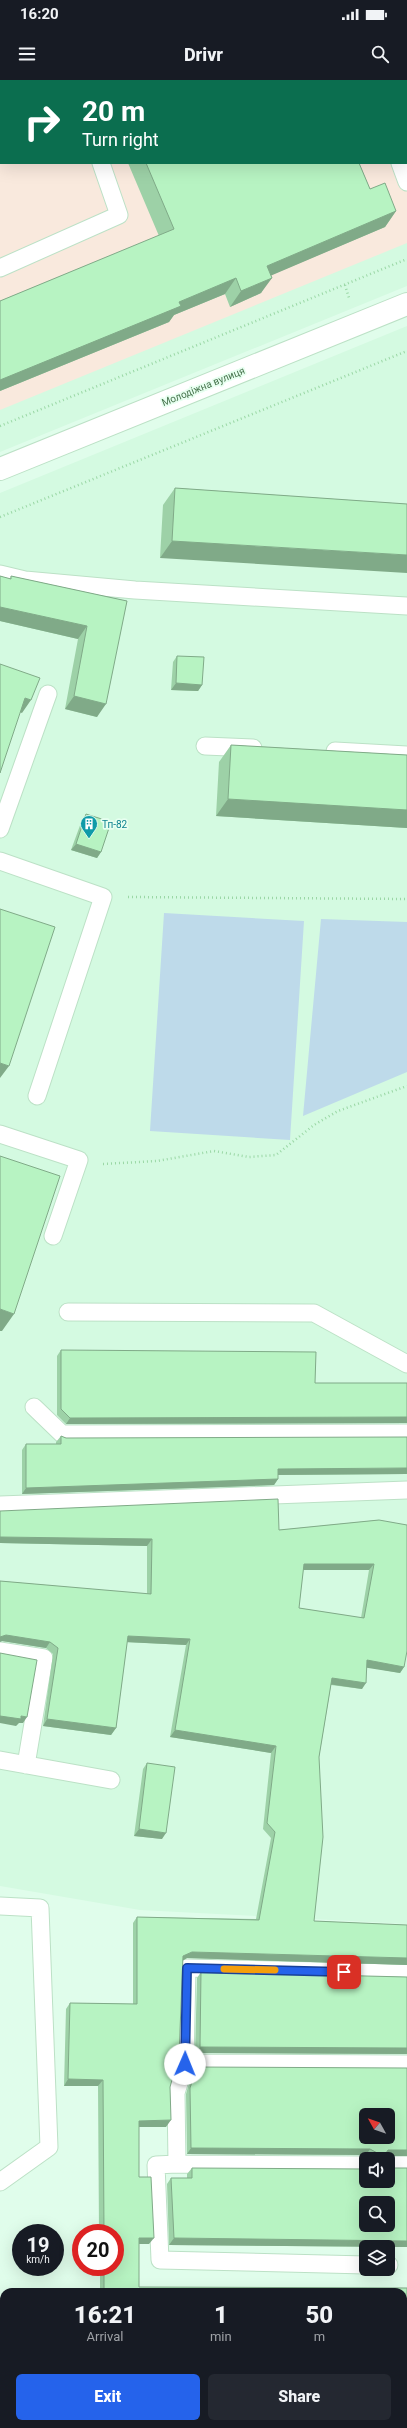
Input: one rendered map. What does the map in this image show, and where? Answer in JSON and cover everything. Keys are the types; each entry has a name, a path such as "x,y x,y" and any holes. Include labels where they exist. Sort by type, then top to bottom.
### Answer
{"street":[{"name":"Молодіжна вулиця","path":"0,469 407,304"}],"lane":[{"path":"0,268 119,215 101,164"},
{"path":"400,164 407,182"},
{"path":"0,574 25,580 135,590 407,606"},
{"path":"0,829 48,694"},
{"path":"205,746 267,748"},
{"path":"322,751 407,755"},
{"path":"0,861 103,896 37,1096"},
{"path":"0,1134 79,1160 53,1236"},
{"path":"68,1312 314,1313 407,1364"},
{"path":"34,1407 62,1434 407,1433"},
{"path":"0,1505 407,1490"},
{"path":"0,1651 44,1658 26,1765"},
{"path":"0,1760 111,1780"},
{"path":"0,1906 40,1908 49,2147 0,2182"},
{"path":"177,2164 176,2093 185,2064 187,1968 407,1973"},
{"path":"185,2064 407,2064"},
{"path":"359,2165 156,2165 160,2260 359,2265"},
{"path":"395,2165 407,2165"}],"path":[{"path":"0,426 407,259"},
{"path":"0,517 407,351"},
{"path":"103,896 407,899"},
{"path":"79,1160 102,1164 150,1162 214,1151 249,1156 276,1154 314,1125 338,1111 407,1086"}],"shaded area":[{"path":"0,164 407,164 407,286 0,452"},
{"path":"0,164 407,164 407,243 0,410"},
{"path":"407,326 407,1924 140,1910 0,1886 0,493"},
{"path":"164,913 304,921 290,1140 150,1131"},
{"path":"321,919 407,922 407,1072 303,1116"}],"building":[{"path":"146,164 359,164 370,189 385,183 396,211 267,266 272,278 241,291 236,278 179,302 181,306 0,380 0,301 174,229"},
{"path":"175,488 407,504 407,555 172,541"},
{"path":"0,576 11,579 11,576 127,601 106,704 74,696 87,626 0,607"},
{"path":"177,656 204,657 202,685 176,683"},
{"path":"0,664 40,678 31,700 25,698 0,773"},
{"path":"231,745 407,755 407,810 228,799"},
{"name":"Тп-82","path":"86,814 111,822 101,852 76,844"},
{"path":"0,909 55,927 9,1066 0,1063"},
{"path":"0,1156 60,1176 14,1314 0,1309"},
{"path":"61,1350 316,1352 315,1383 407,1383 407,1417 70,1418 61,1409"},
{"path":"61,1436 66,1438 407,1437 407,1468 278,1469 278,1479 26,1488 26,1444 61,1444"},
{"path":"278,1499 279,1530 379,1520 407,1525 407,1651 404,1667 367,1660 366,1683 332,1678 319,1757 323,1837 314,1921 407,1925 407,1958 192,1952 183,1956 179,2055 170,2087 171,2120 139,2121 139,2177 151,2177 154,2238 139,2238 139,2287 407,2288 104,2288 104,2276 124,2276 124,2224 104,2224 103,2080 68,2079 70,2003 137,2004 137,1917 259,1920 275,1832 267,1823 276,1746 175,1730 190,1639 128,1636 116,1728 47,1719 58,1648 50,1642 6,1635 0,1637 0,1581 151,1594 152,1539 0,1537 0,1511","holes":["304,1564 374,1564 364,1618 299,1608"]},
{"path":"0,1653 37,1660 27,1717 21,1716 21,1719 0,1716"},
{"path":"147,1763 175,1767 166,1833 139,1829"},
{"path":"201,1972 407,1977 407,2048 200,2047"},
{"path":"197,2067 407,2068 407,2150 388,2150 387,2152 375,2152 370,2149 191,2148 190,2088"},
{"path":"192,2168 359,2169 359,2188 395,2188 395,2168 407,2168 407,2241 174,2238 171,2178 192,2178"}],"slow traffic":[{"path":"224,1969 275,1970"}],"place":[{"name":"Тп-82","path":"89,839"}],"route":[{"path":"185,2064 187,1968 344,1972"}]}
